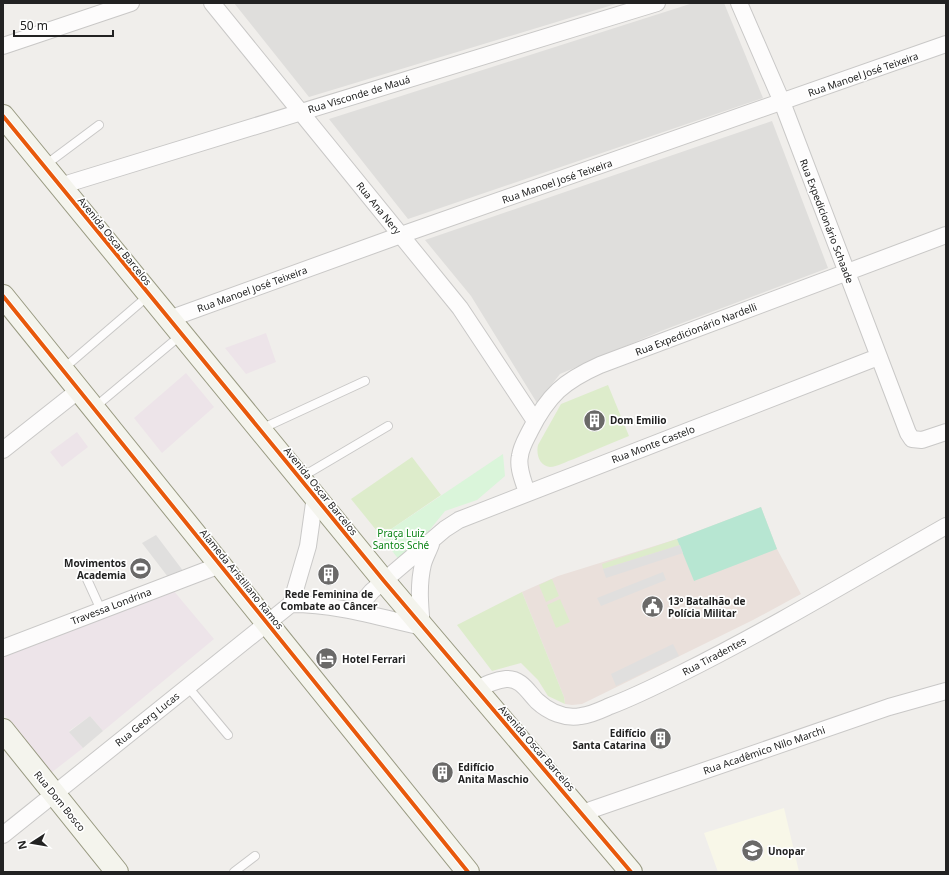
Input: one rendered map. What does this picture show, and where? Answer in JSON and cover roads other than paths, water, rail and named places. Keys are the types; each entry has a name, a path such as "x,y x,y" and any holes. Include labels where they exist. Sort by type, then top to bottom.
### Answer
{"main road":[{"name":"Avenida Oscar Barcelos","path":"3,116 422,627 631,872"},
{"name":"Alameda Aristiliano Ramos","path":"3,296 220,564 465,871"},
{"name":"Rua Dom Bosco","path":"3,730 117,872"}],"street":[{"path":"3,46 131,3"},
{"name":"Rua Ana Nery","path":"212,3 460,308 535,421"},
{"name":"Rua Visconde de Mauá","path":"60,186 658,3"},
{"name":"Rua Expedicionário Schaade","path":"739,3 782,102 908,433 912,439 922,440 946,432"},
{"name":"Rua Manoel José Teixeira","path":"175,327 401,235 946,44"},
{"name":"Rua Expedicionário Nardelli","path":"527,492 520,470 519,458 522,447 535,421 548,402 560,388 585,372 946,235"},
{"name":"Rua Monte Castelo","path":"355,611 372,591 452,523 527,492 878,357"},
{"path":"3,450 79,390"},
{"path":"315,496 308,546 291,604 315,604 355,611 422,627"},
{"name":"Rua Tiradentes","path":"475,690 488,684 508,679 517,681 524,686 537,701 555,713 568,717 582,716 602,710 667,681 715,657 946,526"},
{"name":"Rua Monte Castelo","path":"422,627 420,579 423,562 433,539"},
{"name":"Travessa Londrina","path":"3,648 220,564"},
{"name":"Rua Georg Lucas","path":"3,835 291,604"},
{"name":"Rua Acadêmico Nilo Marchi","path":"582,813 888,707 946,690"}],"lane":[{"path":"44,166 99,125"},
{"path":"62,369 149,295"},
{"path":"94,408 175,327"},
{"path":"260,430 365,381"},
{"path":"299,478 388,426"},
{"path":"86,577 101,610"},
{"path":"188,687 228,735"},
{"path":"234,872 255,856"}],"place":[{"name":"Dom Emilio","path":"595,420"},
{"name":"Movimentos Academia","path":"141,569"},
{"name":"Rede Feminina de Combate ao Câncer","path":"329,574"},
{"name":"13º Batalhão de Polícia Militar","path":"653,607"},
{"name":"Hotel Ferrari","path":"327,659"},
{"name":"Edifício Santa Catarina","path":"661,739"},
{"name":"Edifício Anita Maschio","path":"443,773"},
{"name":"Unopar","path":"752,851"}],"park label":[{"name":"Praça Luiz Santos Sché","path":"401,538"}]}
